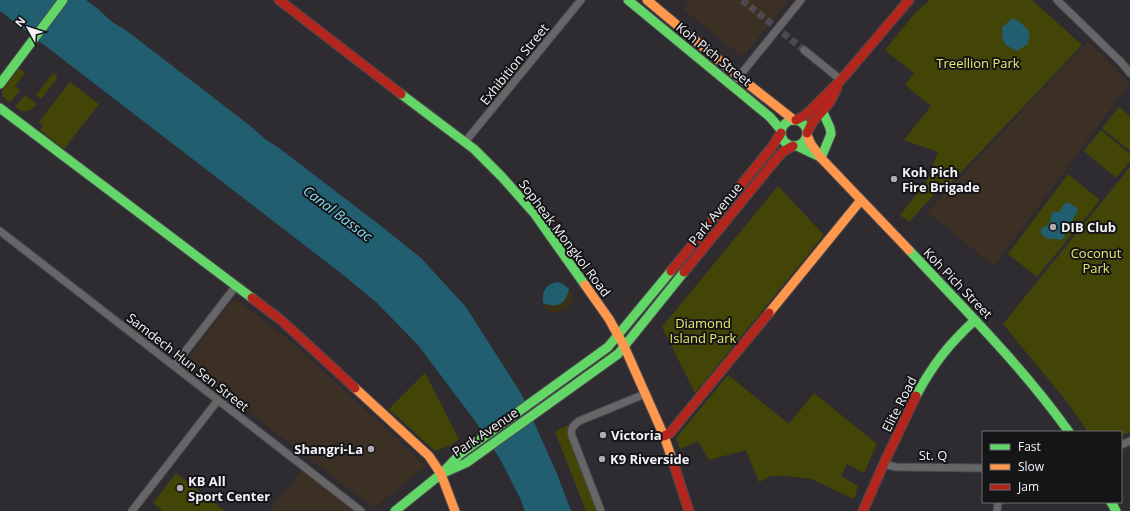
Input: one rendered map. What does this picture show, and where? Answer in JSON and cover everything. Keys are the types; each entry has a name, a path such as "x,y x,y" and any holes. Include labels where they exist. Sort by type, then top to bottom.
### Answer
{"main road":[{"path":"0,84 63,0"},
{"name":"Sopheak Mongkol Road","path":"279,0 465,142 492,166 534,213 602,308 624,346 664,436 689,511"},
{"name":"Koh Pich Street","path":"628,0 770,117 776,123 781,132"},
{"name":"Koh Pich Street","path":"647,0 795,120"},
{"path":"841,80 830,102 812,123 804,141 795,146 788,145 784,142 781,132 784,124 804,116 811,110 841,80 909,0"},
{"path":"0,108 281,320 429,456 441,474 455,511"},
{"path":"821,158 830,134 830,128 822,110"},
{"path":"795,120 805,125 807,134"},
{"name":"Park Avenue","path":"441,474 460,454 608,347 769,150 781,132"},
{"name":"Koh Pich Street","path":"807,134 811,144 821,158 975,320 1026,376 1068,431"},
{"name":"Koh Pich Street","path":"795,146 807,150 821,158"},
{"name":"Park Avenue","path":"441,474 466,463 618,354 778,157 795,146"},
{"path":"664,436 675,428 861,200"},
{"name":"Elite Road","path":"863,511 883,464 919,392 936,362 953,340 975,320"},
{"path":"395,511 441,474"}],"street":[{"name":"Exhibition Street","path":"465,142 580,0"},
{"path":"732,85 801,0"},
{"path":"1057,0 1121,62 1130,73"},
{"path":"804,50 841,80"},
{"name":"Samdech Hun Sen Street","path":"0,231 361,511"},
{"path":"174,366 236,286"},
{"path":"600,511 572,436 572,428 579,421 645,394"},
{"path":"132,511 218,400"},
{"name":"St. Q","path":"883,464 896,467 982,468"}],"shaded area":[{"path":"690,0 789,0 742,57 683,9"},
{"path":"1088,42 1129,84 994,266 927,212"},
{"path":"234,298 294,344 426,466 374,508 185,363"},
{"path":"307,464 366,511 269,511"}],"green space":[{"name":"Treellion Park","path":"930,0 1032,0 1082,45 946,188 943,185 909,222 900,215 926,183 938,152 904,140 931,106 905,85 914,73 885,50 916,12"},
{"path":"19,68 25,73 15,86 20,90 10,103 3,96 2,91"},
{"path":"53,73 58,77 41,99 36,95"},
{"path":"70,82 99,104 64,149 40,130 43,125 39,122"},
{"path":"25,95 37,104 32,109 22,111 15,107"},
{"path":"1119,107 1130,116 1130,151 1102,128"},
{"path":"1101,130 1130,154 1130,161 1116,178 1084,151"},
{"name":"Coconut Park","path":"1130,167 1130,432 1122,436 1122,431 1087,431 1067,402 1003,324"},
{"name":"DIB Club","path":"1068,174 1100,200 1037,277 1008,254"},
{"name":"Diamond Island Park","path":"778,186 824,235 695,393 662,327"},
{"path":"425,373 459,439 451,445 435,451 389,409"},
{"path":"728,375 789,424 814,393 877,444 864,473 847,464 841,476 858,486 854,499 811,479 771,476 759,482 746,450 709,460 698,441 680,449 676,438"},
{"path":"579,421 572,428 601,511 586,511 556,434 557,430"},
{"name":"KB All Sport Center","path":"176,473 225,511 163,511 153,503"}],"sand":[{"path":"569,289 572,299 567,307 559,312 550,311 545,308 543,303 550,306 568,294"}],"water":[{"name":"Canal Bassac","path":"0,0 86,0 112,22 127,31 421,258 466,307 522,395 557,474 571,511 525,511 500,459 478,425 418,345 377,303 342,274 0,11"},
{"path":"1013,18 1030,32 1028,44 1017,51 1006,45 1002,36 1002,27"},
{"path":"1065,203 1069,203 1077,208 1077,214 1074,216 1071,223 1064,227 1063,231 1065,236 1063,239 1059,240 1055,238 1046,238 1041,234 1042,228 1049,224 1053,212 1059,212"},
{"path":"557,282 563,284 569,289 566,298 563,302 557,305 548,305 543,303 545,289"}],"tunnel":[{"path":"742,0 804,50"}],"traffic: fast":[{"path":"0,84 63,0"},
{"path":"628,0 770,117 781,130"},
{"path":"401,94 474,149 502,177 534,213 585,285"},
{"path":"0,108 252,298"},
{"path":"821,158 831,134 822,110"},
{"path":"794,120 803,124 807,133 803,142 794,146 785,142 781,133 785,124 794,120"},
{"path":"797,146 818,156"},
{"path":"909,250 1012,361 1068,431"},
{"path":"445,470 460,454 608,347 671,271"},
{"path":"395,511 441,474 466,463 618,354 684,272"},
{"path":"916,396 942,355 975,320"},
{"path":"1112,503 1116,511"}],"traffic: slow":[{"path":"647,0 738,76 794,120"},
{"path":"807,135 811,144 821,158 909,250"},
{"path":"769,313 861,200"},
{"path":"585,285 609,319 624,346 664,436 672,459"},
{"path":"355,388 429,456 441,474 455,511"}],"traffic: jam":[{"path":"279,0 401,94"},
{"path":"796,120 811,110 841,80 909,0"},
{"path":"807,133 812,123 830,102 837,88"},
{"path":"671,271 772,147 781,133"},
{"path":"684,272 778,157 784,151 793,146"},
{"path":"252,298 281,320 355,388"},
{"path":"664,436 670,433 769,313"},
{"path":"863,511 916,396"},
{"path":"672,459 689,511"}],"place":[{"name":"Koh Pich Fire Brigade","path":"894,179"},
{"name":"DIB Club","path":"1053,227"},
{"name":"Victoria","path":"603,435"},
{"name":"Shangri-La","path":"371,449"},
{"name":"K9 Riverside","path":"602,459"},
{"name":"KB All Sport Center","path":"180,488"}]}
